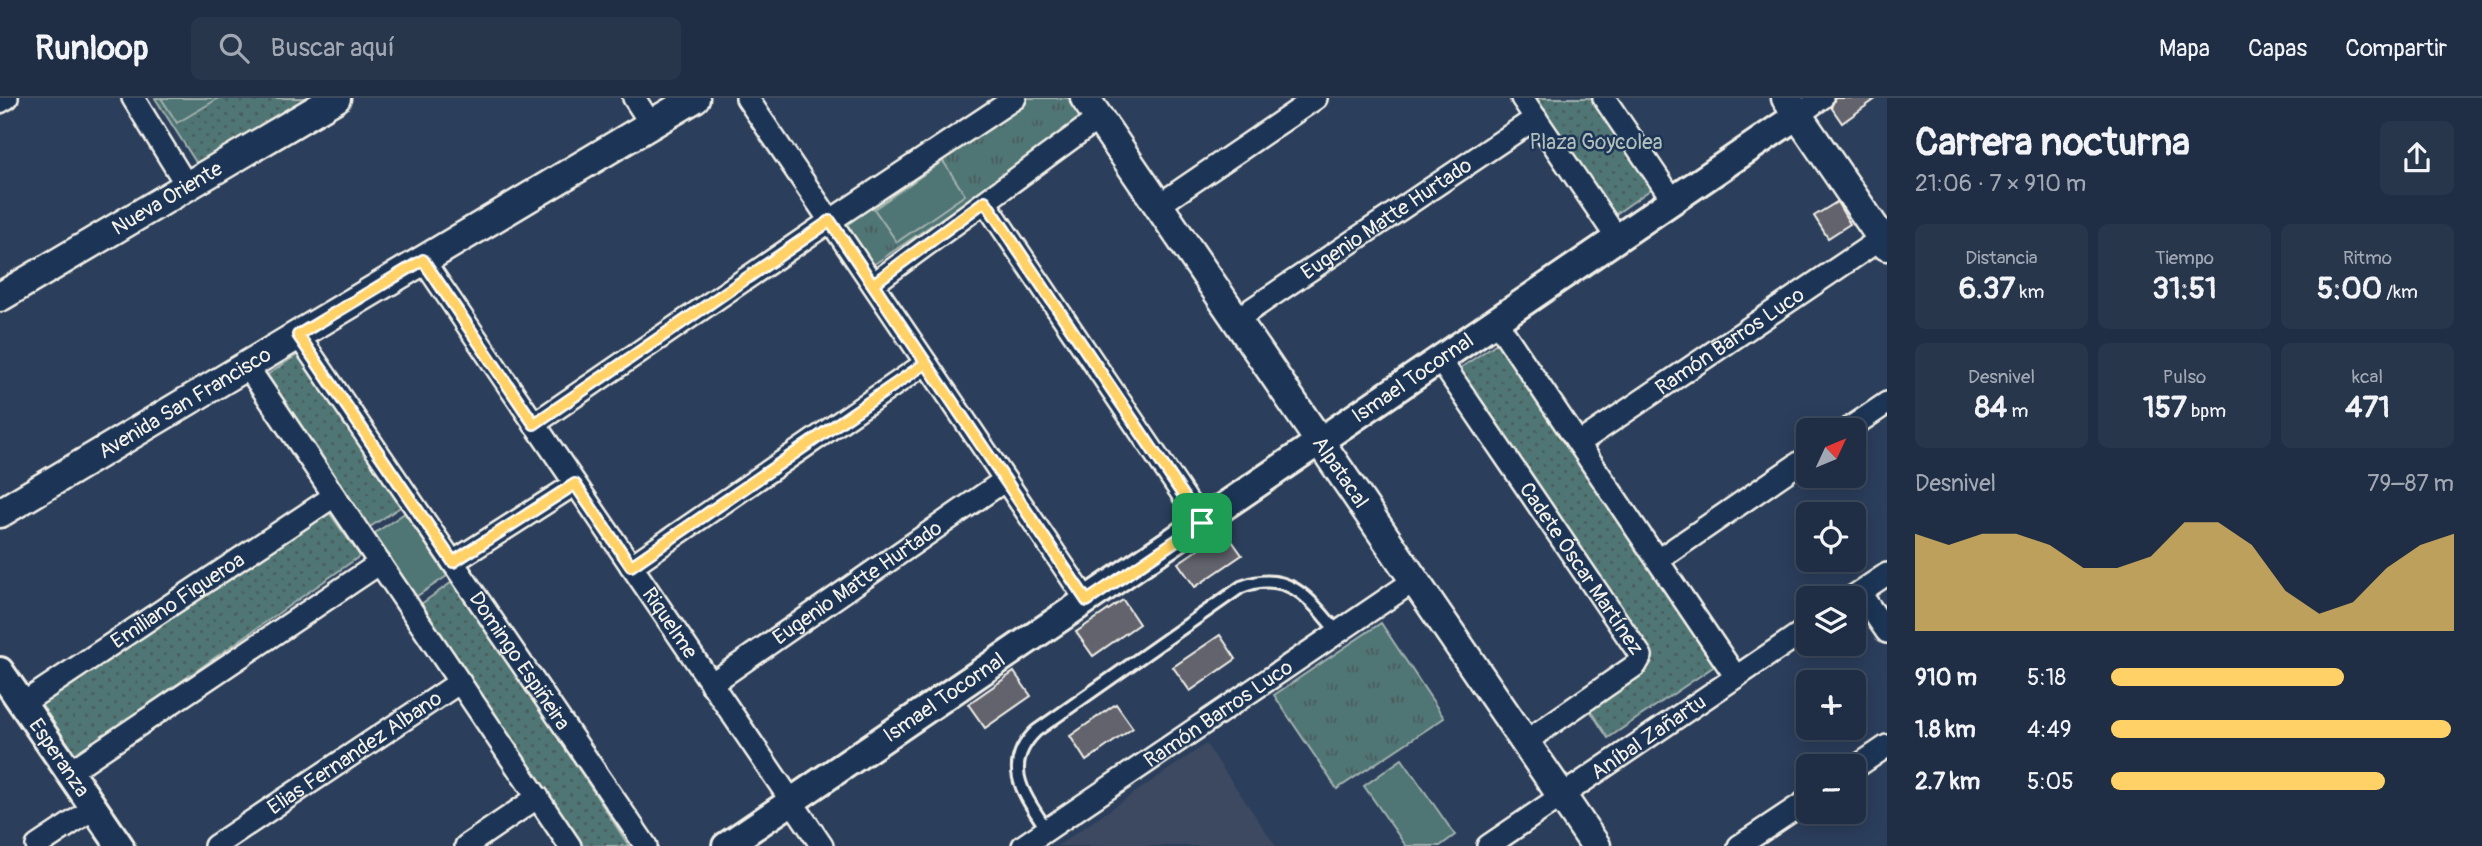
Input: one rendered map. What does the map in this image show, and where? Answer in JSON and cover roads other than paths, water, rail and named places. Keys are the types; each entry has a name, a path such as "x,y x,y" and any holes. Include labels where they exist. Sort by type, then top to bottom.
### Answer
{"main road":[{"name":"Nueva Oriente","path":"0,297 335,98"},
{"name":"Avenida San Francisco","path":"0,513 695,98"},
{"path":"1792,106 1884,242"},
{"name":"Alpatacal","path":"1092,108 1596,846"}],"street":[{"path":"0,102 7,98"},
{"path":"133,98 187,186"},
{"path":"634,98 651,124"},
{"path":"747,98 1087,601"},
{"path":"534,424 1015,98"},
{"path":"1158,205 1316,98"},
{"path":"1522,98 1617,238"},
{"path":"1604,98 1673,200"},
{"name":"Ismael Tocornal","path":"726,846 1673,200 1792,106 1822,98"},
{"path":"873,284 985,201 1092,108"},
{"name":"Eugenio Matte Hurtado","path":"1237,319 1536,118"},
{"path":"985,201 1202,523"},
{"name":"Ramón Barros Luco","path":"1579,443 1884,242"},
{"name":"Riquelme","path":"423,260 822,846"},
{"path":"1496,321 1736,677"},
{"name":"Domingo Espiñeira","path":"298,335 646,846"},
{"name":"Cadete Óscar Martínez","path":"1440,360 1641,656 1636,665 1525,742"},
{"path":"631,566 926,363"},
{"path":"247,366 570,846"},
{"path":"1865,418 1887,403"},
{"path":"1658,561 1796,465"},
{"name":"Eugenio Matte Hurtado","path":"711,684 1005,480"},
{"path":"453,562 575,484"},
{"name":"Emiliano Figueroa","path":"8,687 334,496"},
{"path":"69,772 380,563"},
{"path":"1866,589 1887,574"},
{"name":"Ramón Barros Luco","path":"1023,846 1415,580"},
{"path":"1866,608 1887,632"},
{"name":"Aníbal Zañartu","path":"1489,846 1796,636"},
{"name":"Elias Fernandez Albano","path":"215,846 460,682"},
{"name":"Esperanza","path":"8,687 120,846"},
{"path":"1866,760 1887,746"},
{"path":"466,846 538,797"},
{"path":"37,846 94,807"},
{"path":"1740,846 1796,808"}],"lane":[{"path":"1047,830 1019,782 1018,765 1024,743 1036,731 1241,587 1256,581 1275,581 1296,589 1313,603 1338,633"}],"park label":[{"name":"Plaza Goycolea","path":"1596,142"}]}
